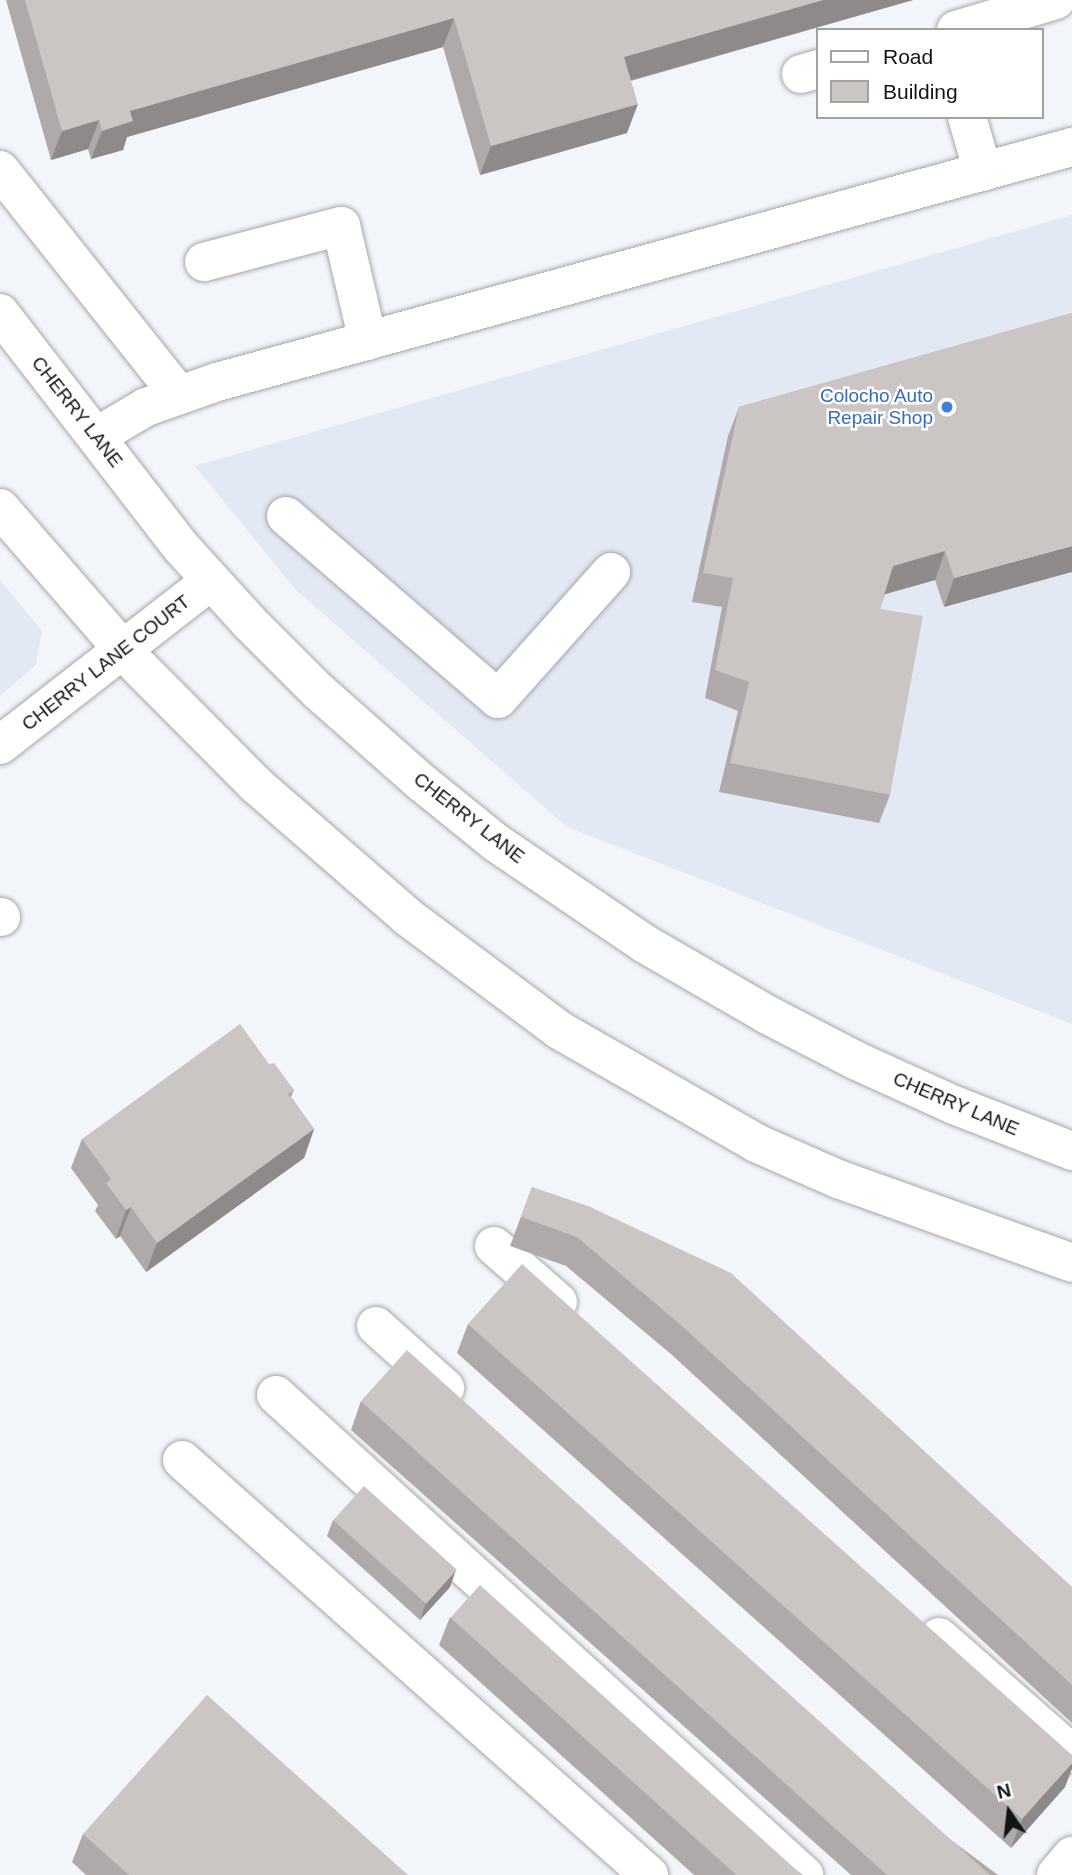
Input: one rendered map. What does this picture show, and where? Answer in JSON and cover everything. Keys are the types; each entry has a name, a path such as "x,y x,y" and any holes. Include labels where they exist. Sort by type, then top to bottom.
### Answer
{"main road":[{"path":"963,28 1056,0"},
{"path":"968,119 983,172"},
{"path":"97,436 146,407 217,382 1072,147"},
{"path":"0,170 179,395"},
{"path":"204,262 341,226 368,341"},
{"name":"CHERRY LANE","path":"0,313 181,547 211,581 318,691 421,782 495,842 645,944 766,1014 857,1061 954,1105 1072,1151"},
{"path":"0,508 125,648 132,660 200,731 309,832 409,918 559,1030 756,1143 838,1179 1072,1263"},
{"path":"286,516 498,699 611,572"},
{"name":"CHERRY LANE COURT","path":"0,745 211,581"},
{"path":"494,1246 589,1329"},
{"path":"376,1326 470,1409"},
{"path":"276,1395 804,1875"},
{"path":"182,1460 649,1875"},
{"path":"914,1615 1072,1754"},
{"path":"1056,1875 1072,1856"}],"shaded area":[{"path":"1072,215 1072,1024 567,827 295,589 195,466"},
{"path":"0,580 42,631 36,665 0,696"}],"building":[{"path":"25,0 823,0 624,57 638,104 491,146 454,18 130,111 133,121 102,131 99,120 62,131"},
{"path":"1072,313 1072,546 954,578 945,551 893,566 880,609 923,616 890,795 730,763 749,682 715,670 733,578 703,573 739,407"},
{"path":"240,1024 269,1064 274,1063 294,1090 288,1094 314,1129 157,1243 131,1207 126,1210 106,1183 111,1179 82,1139"},
{"path":"532,1187 588,1206 731,1273 1072,1587 1072,1685 682,1326 577,1237 521,1217"},
{"path":"522,1264 1072,1755 1072,1763 1022,1819 468,1324"},
{"path":"407,1350 990,1875 887,1875 361,1401"},
{"path":"364,1486 457,1570 426,1604 333,1520"},
{"path":"480,1585 802,1875 736,1875 451,1618"},
{"path":"207,1695 408,1875 129,1875 83,1834"}],"place":[{"name":"Colocho Auto Repair Shop","path":"947,407"}]}
